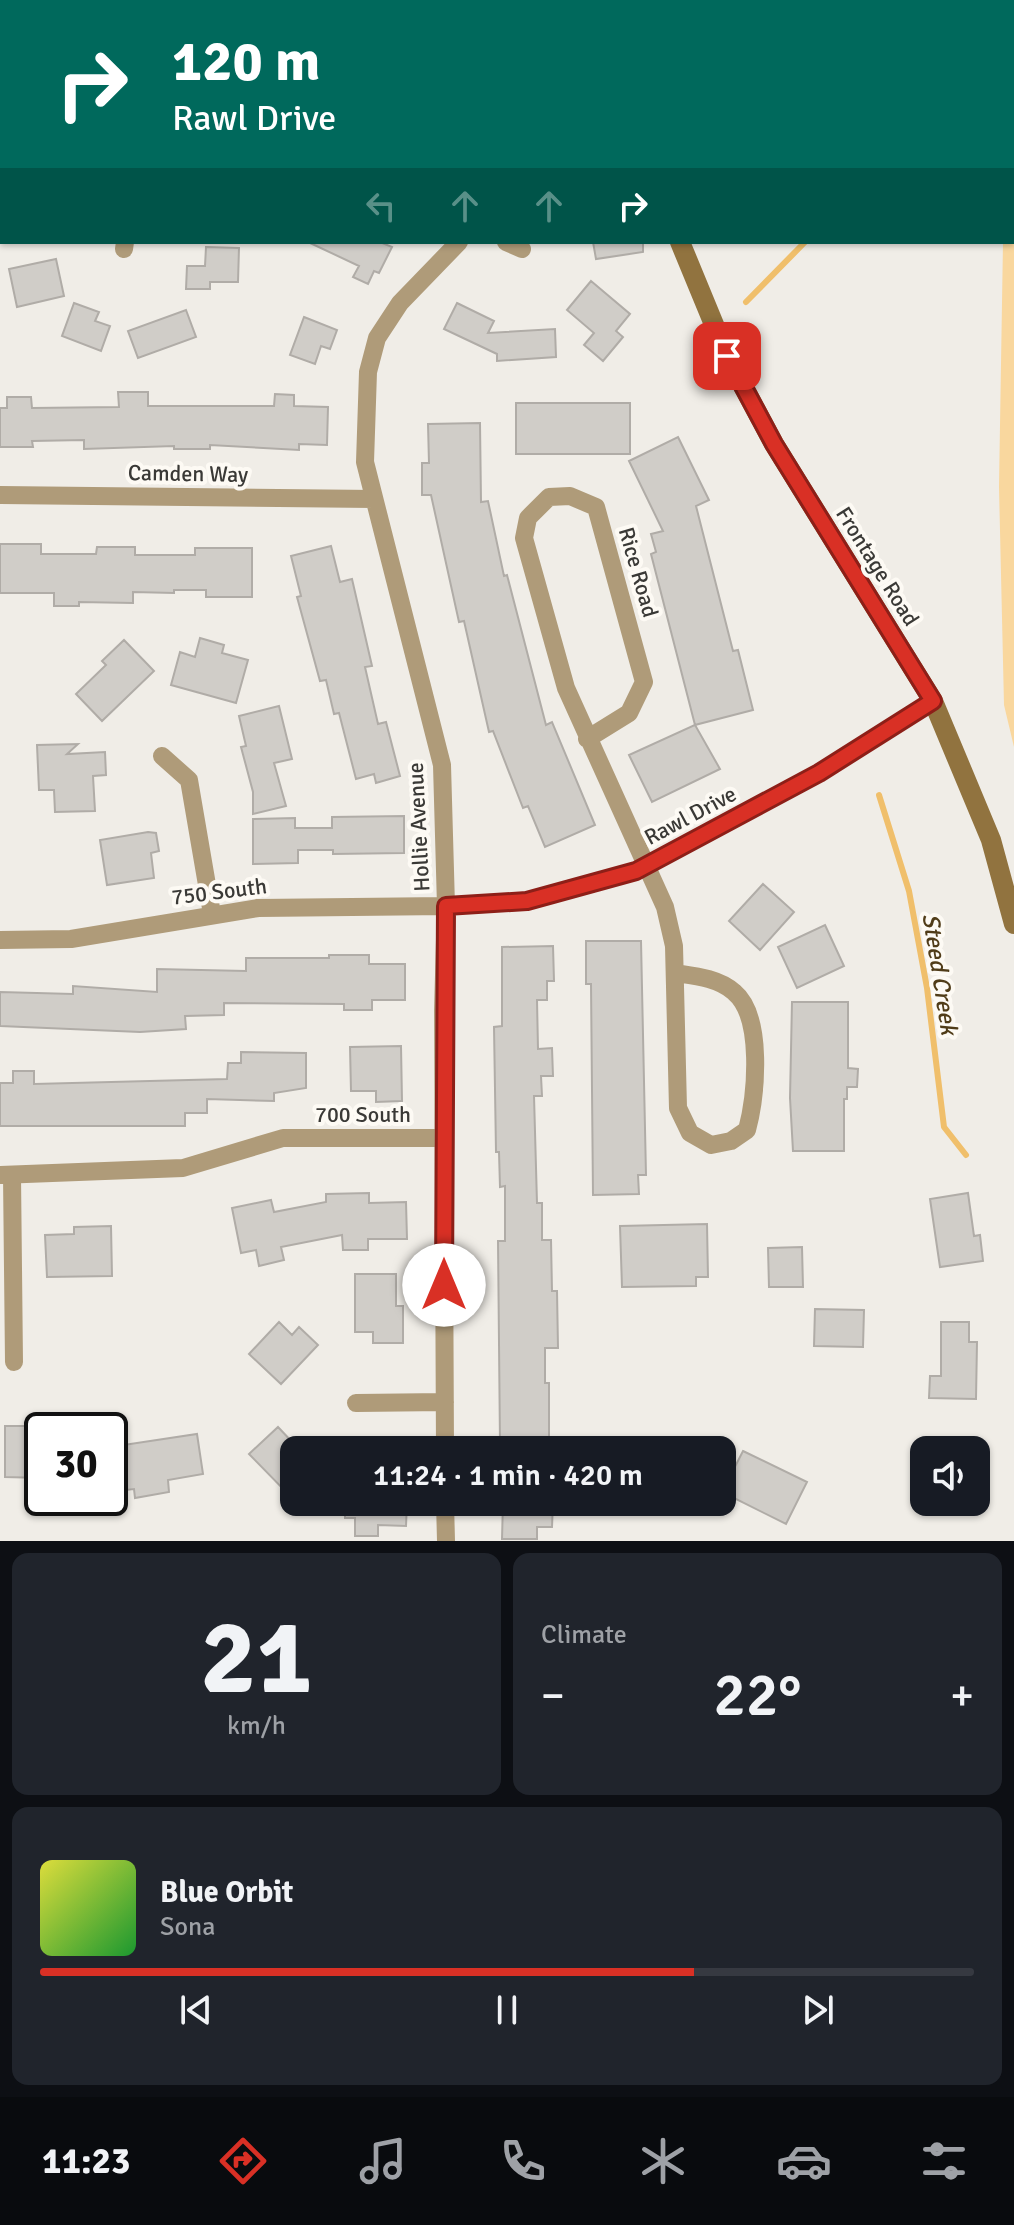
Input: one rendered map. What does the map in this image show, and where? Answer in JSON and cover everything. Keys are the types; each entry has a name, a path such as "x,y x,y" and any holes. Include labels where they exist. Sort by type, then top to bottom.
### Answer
{"street":[{"name":"Hollie Avenue","path":"445,1436 443,1138 446,906 442,765 365,462 368,372 377,338 400,303 457,244"},
{"name":"Frontage Road","path":"681,244 727,356 774,444 933,701 991,840 1014,924"},
{"name":"Camden Way","path":"0,495 374,499"},
{"name":"Rice Road","path":"587,739 629,713 644,682 596,507 570,496 549,497 528,518 524,538 566,688 587,739 665,907 674,946 678,1108 690,1133 711,1145 731,1141 747,1130 754,1105 754,1038 746,1006 734,991 709,978 675,973"},
{"name":"Rawl Drive","path":"446,906 527,901 646,866 819,773 933,701"},
{"path":"162,756 189,780 212,914"},
{"name":"750 South","path":"0,940 71,939 258,908 446,906"},
{"name":"700 South","path":"6,1175 183,1168 283,1138 443,1138"},
{"path":"6,1175 14,1362"},
{"path":"356,1403 445,1402"},
{"path":"445,1516 446,1541"}],"shaded area":[{"path":"1003,244 1014,244 1014,747 1004,705 999,487"}],"building":[{"path":"312,244 385,244 392,247 379,273 374,271 368,284 353,277 359,266"},
{"path":"593,244 643,244 643,252 596,259"},
{"path":"206,247 239,248 238,282 210,282 210,289 186,289 187,266 205,266"},
{"path":"56,259 64,296 17,307 9,269"},
{"path":"591,281 630,314 616,331 623,337 603,361 584,345 594,333 567,310"},
{"path":"74,303 99,312 95,321 110,326 101,351 62,336"},
{"path":"457,303 494,321 488,333 555,329 556,357 497,361 497,354 444,329"},
{"path":"186,310 196,337 138,358 128,331"},
{"path":"304,317 337,330 330,349 321,346 315,364 290,355"},
{"path":"118,392 148,392 148,406 274,406 275,394 294,395 294,406 328,407 327,445 299,444 299,450 210,445 210,449 174,449 174,446 84,449 84,440 32,441 33,447 0,447 0,408 7,408 7,397 31,397 32,408 119,407"},
{"path":"516,403 630,403 630,454 516,454"},
{"path":"480,423 481,502 488,501 504,576 507,575 546,725 552,722 595,825 545,847 528,806 523,808 493,731 489,732 464,621 459,622 431,495 422,495 422,463 429,463 428,424"},
{"path":"678,437 709,500 696,506 733,651 738,650 753,710 695,725 651,554 656,552 651,534 663,531 629,461"},
{"path":"0,544 41,544 41,554 96,554 97,547 135,547 135,555 195,555 195,548 252,548 252,597 206,597 206,590 174,590 174,593 133,592 133,603 79,602 79,606 54,606 54,593 0,593"},
{"path":"331,546 340,582 352,579 372,666 365,667 378,724 386,722 400,776 376,783 374,774 356,779 339,713 334,714 326,680 320,681 297,597 301,596 291,556"},
{"path":"200,638 224,645 222,653 248,660 236,703 171,685 180,652 195,657"},
{"path":"124,640 154,671 102,721 76,694 106,665 102,661"},
{"path":"279,706 292,759 274,763 286,806 253,814 253,792 241,747 246,746 239,716"},
{"path":"695,725 720,769 652,802 629,755"},
{"path":"78,744 67,754 105,752 106,775 93,776 95,811 55,812 54,790 39,790 37,745"},
{"path":"404,816 404,853 333,854 333,850 298,850 298,863 253,864 253,819 295,818 295,828 332,828 332,817"},
{"path":"156,833 159,851 151,853 154,878 107,885 100,840"},
{"path":"763,884 794,912 760,950 729,921"},
{"path":"825,925 844,966 797,988 778,947"},
{"path":"586,941 641,941 646,1175 638,1175 639,1194 593,1195 591,984 586,984"},
{"path":"553,946 554,981 547,981 547,1000 537,1000 538,1049 552,1048 553,1076 541,1076 542,1096 534,1096 537,1203 542,1203 542,1240 551,1240 552,1291 557,1291 558,1348 545,1348 545,1383 549,1383 549,1436 500,1436 498,1241 505,1241 505,1186 500,1187 499,1152 496,1152 494,1027 502,1026 502,947"},
{"path":"329,955 369,955 369,964 405,964 405,1000 372,1000 372,1010 344,1010 344,1004 224,1003 224,1015 185,1016 186,1029 140,1032 0,1026 0,992 73,994 73,986 157,992 157,969 246,971 246,958 329,958"},
{"path":"792,1002 848,1002 848,1068 858,1069 857,1087 847,1087 847,1099 844,1099 844,1151 793,1151 790,1098"},
{"path":"401,1046 402,1101 376,1102 376,1091 351,1091 350,1047"},
{"path":"241,1052 306,1053 306,1088 274,1093 274,1101 207,1099 207,1113 185,1113 185,1126 0,1126 0,1083 13,1083 13,1071 34,1071 34,1084 227,1079 228,1063 241,1063"},
{"path":"369,1193 369,1203 406,1202 407,1239 368,1239 368,1250 343,1250 342,1235 281,1247 284,1260 259,1266 256,1250 241,1253 232,1208 271,1200 274,1212 326,1202 326,1194"},
{"path":"968,1193 974,1236 980,1235 983,1261 940,1267 930,1199"},
{"path":"707,1224 708,1277 696,1277 696,1286 622,1287 620,1226"},
{"path":"111,1226 112,1276 47,1277 45,1235 74,1234 74,1227"},
{"path":"802,1247 803,1287 769,1287 768,1248"},
{"path":"355,1274 396,1274 396,1306 403,1306 403,1343 373,1343 373,1332 355,1332"},
{"path":"815,1309 864,1310 863,1347 814,1346"},
{"path":"279,1322 292,1335 299,1327 318,1345 281,1384 249,1354"},
{"path":"941,1322 969,1322 969,1342 977,1342 976,1399 929,1398 930,1376 941,1376"},
{"path":"5,1426 24,1426 24,1478 5,1477"},
{"path":"278,1427 286,1436 280,1436 280,1486 249,1454"},
{"path":"197,1434 203,1474 168,1480 169,1492 135,1498 134,1489 128,1490 128,1444"},
{"path":"743,1451 807,1482 786,1524 736,1499 736,1465"},
{"path":"406,1516 406,1526 378,1525 378,1536 355,1536 355,1518 345,1518"},
{"path":"503,1516 552,1516 552,1527 537,1527 537,1539 502,1539"}],"waterway":[{"name":"Steed Creek","path":"746,302 803,244"},
{"name":"Steed Creek","path":"879,795 909,891 927,988 944,1127 966,1155"}],"route":[{"path":"444,1285 443,1010 446,906 527,901 636,871 819,773 933,701 774,444 727,356"}]}
